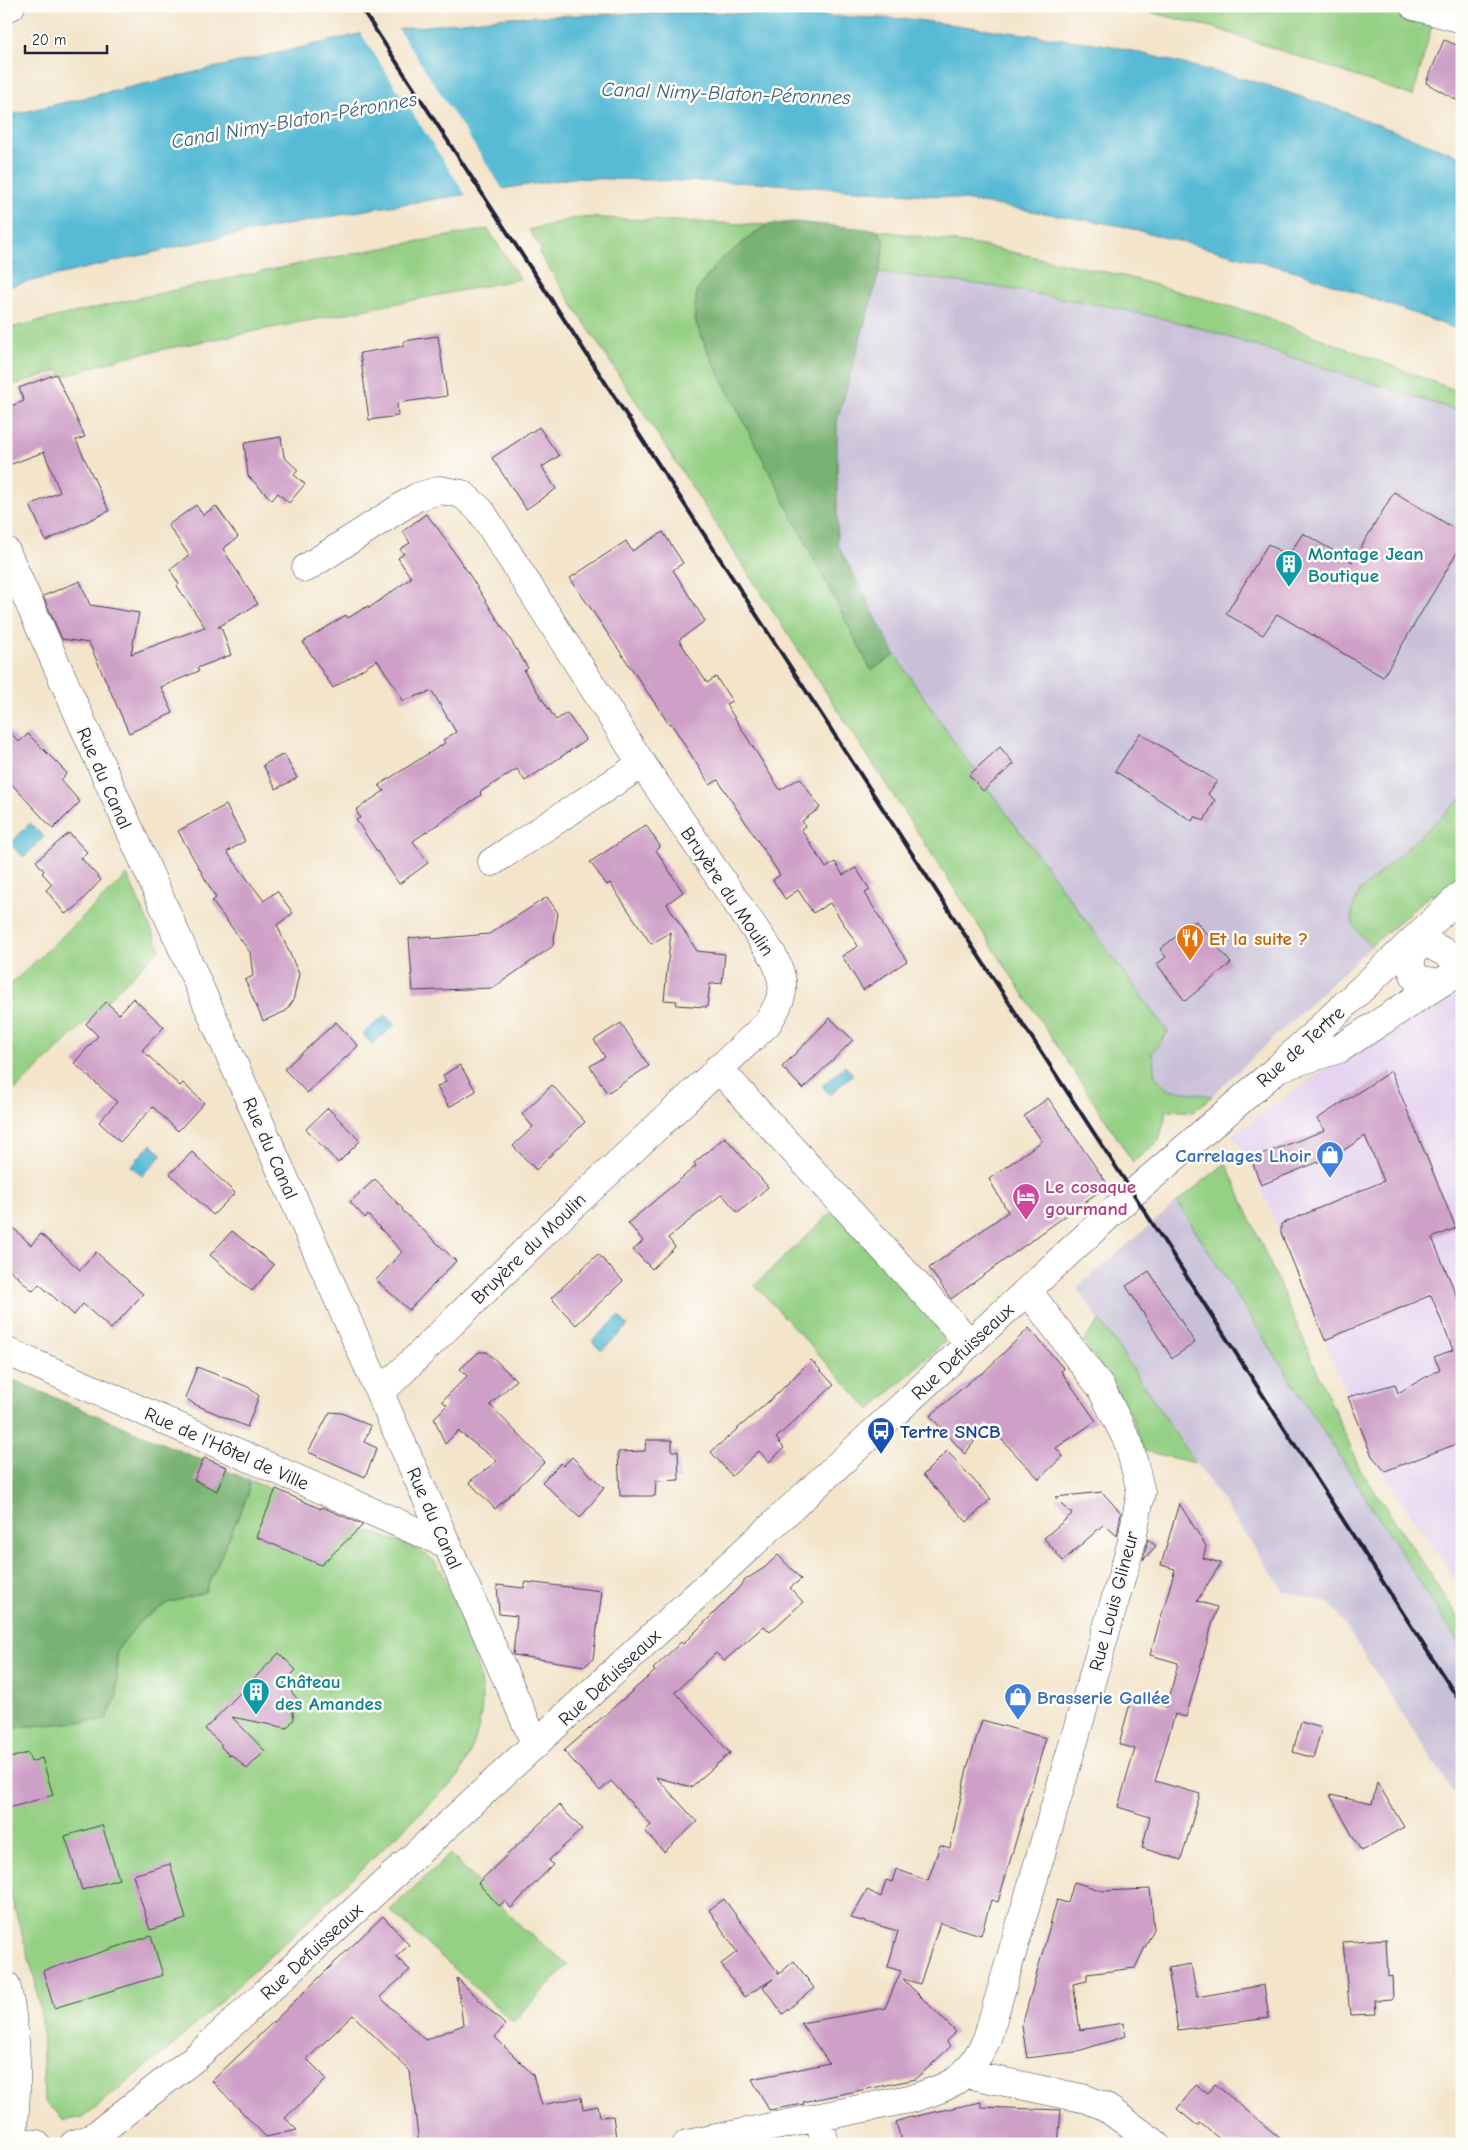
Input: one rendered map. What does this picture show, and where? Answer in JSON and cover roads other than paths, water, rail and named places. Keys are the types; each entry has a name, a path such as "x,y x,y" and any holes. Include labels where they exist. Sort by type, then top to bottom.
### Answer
{"street":[{"path":"6,8 11,6"},
{"path":"1414,6 1462,19"},
{"name":"Bruyère du Moulin","path":"306,568 417,497 440,490 462,494 481,511 642,764 772,954 778,967 783,991 781,1002 767,1024 550,1227 380,1393"},
{"name":"Rue du Canal","path":"6,551 123,820 536,1745"},
{"path":"492,862 642,764"},
{"name":"Rue de Tertre","path":"1133,1193 1278,1068 1418,938 1462,894"},
{"path":"1451,976 1416,979 1410,965 1418,938 1450,955 1462,958"},
{"path":"1278,1068 1339,1049 1451,976"},
{"path":"718,1068 970,1343"},
{"name":"Rue Defuisseaux","path":"84,2142 196,2057 1133,1193"},
{"name":"Rue Louis Glineur","path":"967,2074 986,2039 1131,1545 1141,1492 1129,1444 1101,1388 1028,1290"},
{"name":"Rue de l'Hôtel de Ville","path":"6,1351 448,1545"},
{"path":"6,1985 12,2014 15,2056 15,2108 20,2143"},
{"path":"687,2144 914,2098 950,2085 967,2074 1061,2092 1086,2099 1104,2106 1156,2144"},
{"path":"819,2118 825,2144"}],"water":[{"name":"Canal Nimy-Blaton-Péronnes","path":"700,12 909,19 1108,45 1260,83 1337,109 1462,157 1462,331 1299,272 1117,225 939,196 762,183 573,178 371,209 202,241 6,287 6,116 364,33 508,17"},
{"path":"30,823 44,837 24,857 10,844"},
{"path":"386,1015 395,1025 372,1044 363,1034"},
{"path":"845,1066 853,1074 830,1095 822,1086"},
{"path":"151,1144 162,1155 142,1176 131,1166"},
{"path":"619,1316 628,1326 601,1351 592,1341"}],"railway":[{"path":"360,6 1133,1193 1462,1705"}],"place":[{"name":"Montage Jean Boutique","path":"1289,588"},
{"name":"Et la suite ?","path":"1190,962"},
{"name":"Carrelages Lhoir","path":"1330,1179"},
{"name":"Le cosaque gourmand","path":"1026,1221"},
{"name":"Tertre SNCB","path":"881,1455"},
{"name":"Château des Amandes","path":"256,1716"},
{"name":"Brasserie Gallée","path":"1018,1721"}]}
